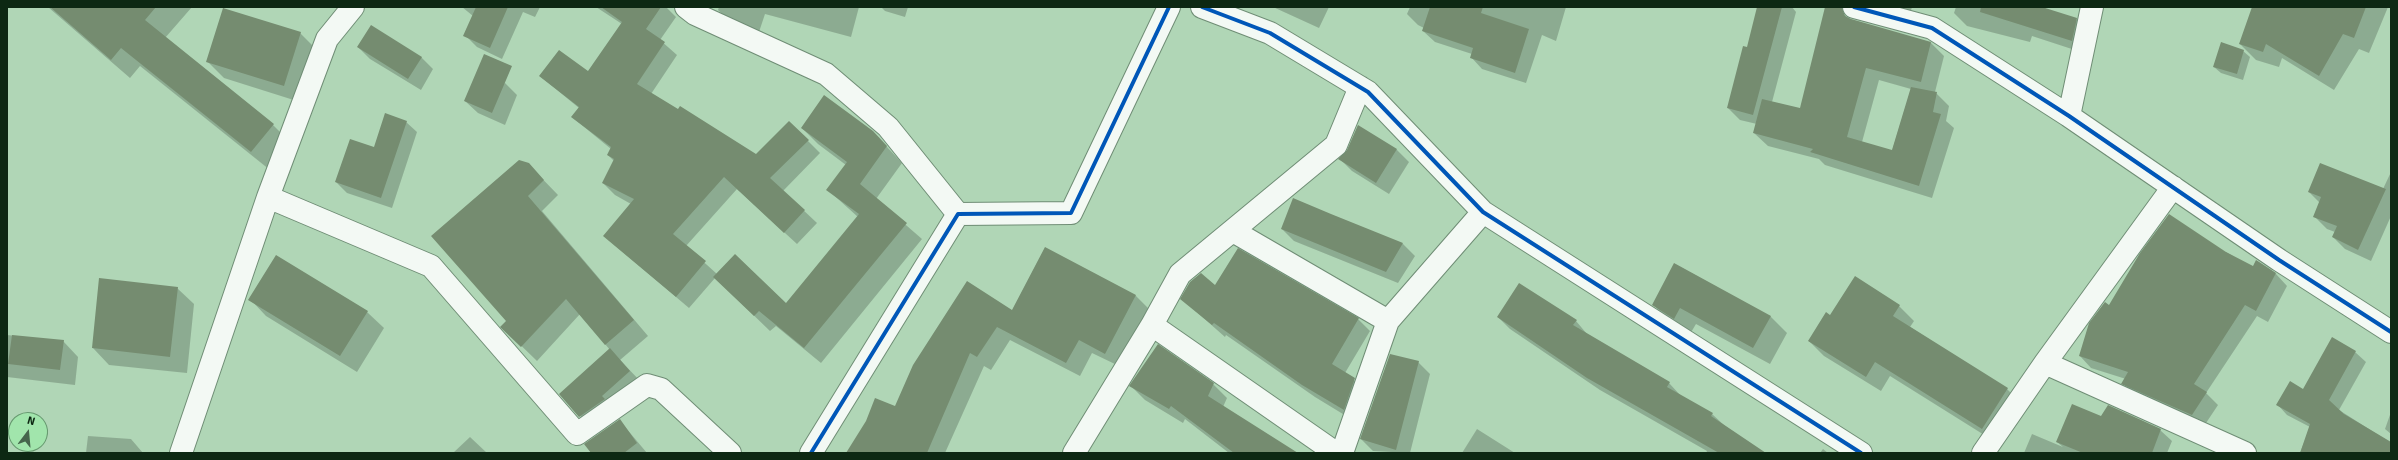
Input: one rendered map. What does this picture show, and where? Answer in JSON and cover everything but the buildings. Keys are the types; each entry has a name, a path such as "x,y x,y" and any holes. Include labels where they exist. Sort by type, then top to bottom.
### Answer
{"street":[{"path":"181,453 268,197 327,39 353,7"},
{"path":"686,7 695,14 826,74 888,127 958,214"},
{"path":"958,214 1071,213 1170,7"},
{"path":"1202,7 1270,33 1368,92 1483,212 1861,453"},
{"path":"1854,7 1932,28 2069,116 2279,260 2391,332"},
{"path":"2069,116 2092,7"},
{"path":"1074,453 1152,325 1180,274 1336,145 1360,87"},
{"path":"1983,453 2045,363 2174,187"},
{"path":"268,197 431,266 577,434 647,385 661,390 730,453"},
{"path":"1342,453 1388,322 1483,212"},
{"path":"811,453 958,214"},
{"path":"1233,231 1388,322"},
{"path":"1152,325 1336,453"},
{"path":"2045,363 2245,453"}],"cycle path":[{"path":"811,453 958,214 1071,213 1169,7"},
{"path":"1202,7 1270,33 1368,92 1483,212 1861,453"},
{"path":"1854,7 1932,28 2069,116 2279,260 2391,332"}]}
